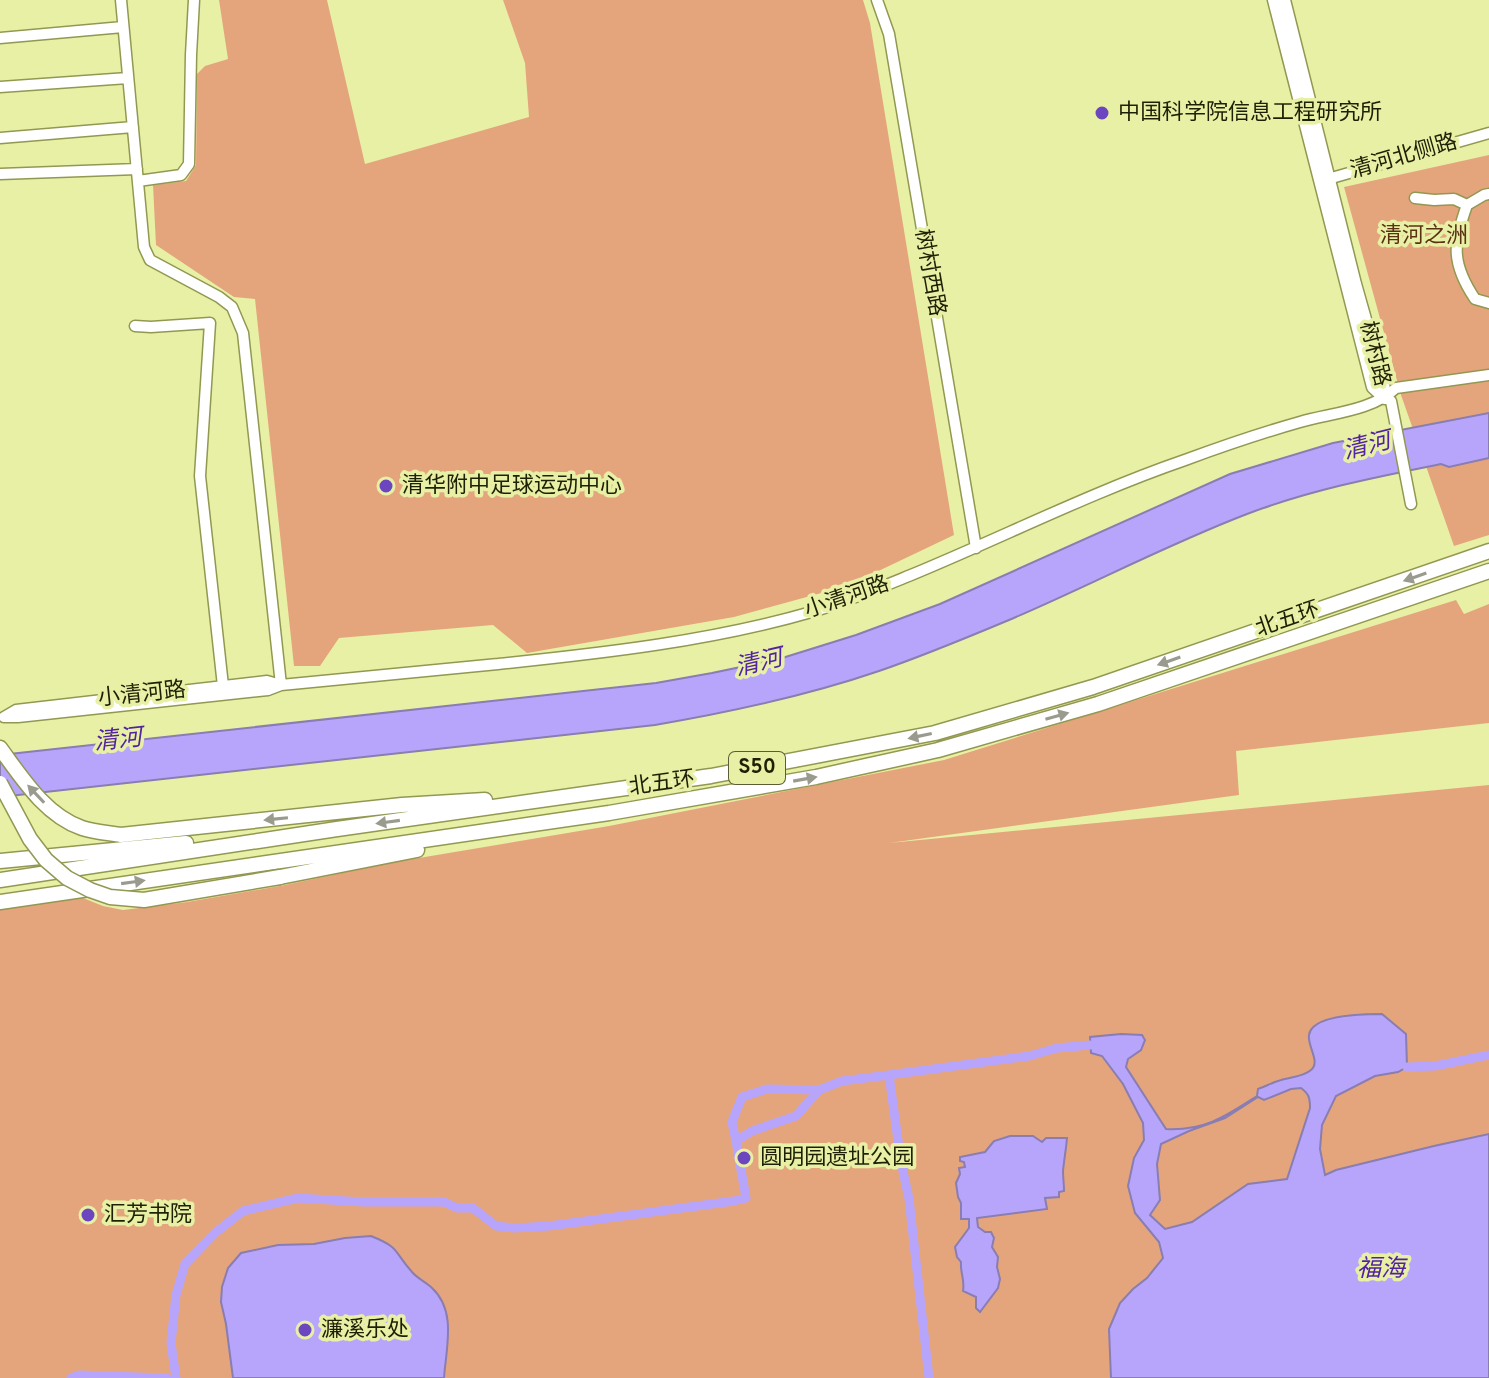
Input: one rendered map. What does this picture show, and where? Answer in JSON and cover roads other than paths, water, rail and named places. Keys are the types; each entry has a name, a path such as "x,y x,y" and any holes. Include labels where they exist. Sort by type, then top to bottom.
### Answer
{"highway":[{"name":"北五环","path":"0,880 711,776 935,733 1093,687 1489,551"},
{"name":"北五环","path":"0,902 609,813 816,777 938,750 1098,704 1489,571"},
{"path":"0,748 38,798 59,815 83,828 121,835 402,805 605,792"},
{"path":"0,783 30,839 46,860 67,878 110,897 144,900 280,877 609,813"},
{"path":"0,861 337,829"}],"main road":[{"name":"树村路","path":"1274,0 1385,398"},
{"name":"树村路","path":"1284,0 1324,180"}],"street":[{"path":"121,0 144,247 150,260 232,307 243,333 281,685"},
{"path":"138,181 181,175 189,164 194,0"},
{"name":"树村西路","path":"877,0 889,34 976,548"},
{"path":"0,38 123,27"},
{"path":"0,87 128,78"},
{"path":"0,138 133,127"},
{"name":"清河北侧路","path":"1324,180 1489,133"},
{"path":"0,174 137,169"},
{"path":"1489,194 1467,205 1458,232 1457,261 1464,282 1475,299 1489,303"},
{"path":"1415,198 1454,199 1467,205"},
{"path":"135,326 210,323 200,476 223,686"},
{"name":"小清河路","path":"2,716 18,717 268,690 281,685 566,657 669,643 755,626 815,611 863,594 1183,460 1300,422 1363,406 1385,398 1396,388 1489,375"},
{"path":"1385,398 1391,401 1411,504"},
{"name":"小清河路","path":"2,716 16,710 267,681 281,685"}],"water":[{"name":"清河","path":"1489,413 1489,458 1368,479 1271,505 944,647 852,680 796,696 655,725 0,797 0,755 656,683 779,659 940,604 1230,474 1333,443"},
{"name":"福海","path":"1382,1014 1406,1034 1407,1067 1375,1076 1336,1096 1322,1125 1320,1149 1325,1175 1489,1134 1489,1378 1111,1378 1109,1329 1120,1303 1163,1258 1159,1242 1135,1213 1128,1186 1134,1158 1144,1140 1143,1123 1123,1084 1102,1056 1091,1053 1090,1037 1142,1035 1145,1040 1141,1050 1128,1059 1126,1067 1166,1129 1180,1129 1214,1121 1257,1096 1258,1089 1311,1070 1315,1063 1309,1035 1312,1028 1320,1023 1341,1017","holes":["1301,1088 1308,1096 1310,1108 1287,1179 1248,1184 1192,1222 1165,1229 1150,1215 1160,1200 1157,1164 1161,1144 1225,1118 1258,1097 1264,1100"]},
{"path":"1010,1136 1033,1136 1042,1142 1046,1138 1067,1138 1064,1191 1059,1192 1059,1197 1045,1198 1047,1209 977,1218 978,1227 991,1232 994,1238 992,1247 998,1257 1000,1279 998,1288 980,1312 976,1308 976,1297 963,1291 961,1262 955,1247 969,1228 969,1219 961,1219 956,1183 959,1168 965,1167 960,1157 985,1152 994,1141"},
{"path":"371,1236 392,1247 412,1272 440,1297 448,1330 444,1378 233,1378 221,1302 228,1268 241,1253 278,1245 314,1244"}],"waterway":[{"path":"929,1378 909,1199 889,1075 1090,1045"},
{"path":"1407,1067 1435,1066 1489,1055"},
{"path":"176,1378 171,1343 176,1295 185,1264 215,1233 243,1211 298,1198 444,1202 457,1208 473,1208 496,1226 514,1228 734,1201 746,1198 736,1141 752,1131 796,1116 819,1090 842,1081 889,1075"},
{"path":"736,1141 732,1122 742,1097 767,1089 819,1090"},
{"path":"71,1378 79,1375 167,1378"}],"place":[{"name":"中国科学院信息工程研究所","path":"1102,113"},
{"name":"清华附中足球运动中心","path":"386,486"},
{"name":"圆明园遗址公园","path":"744,1158"},
{"name":"汇芳书院","path":"88,1215"},
{"name":"濂溪乐处","path":"305,1330"}],"park label":[{"name":"清河之洲","path":"1424,236"}]}
